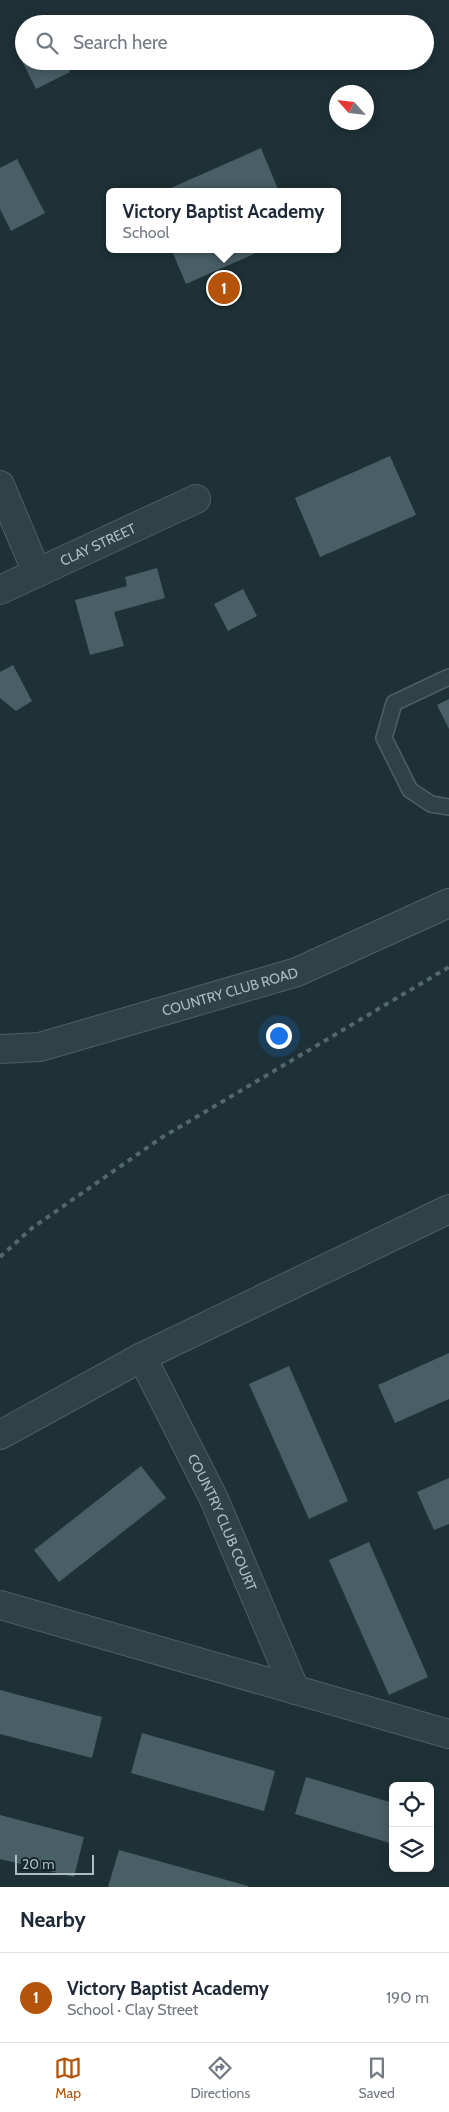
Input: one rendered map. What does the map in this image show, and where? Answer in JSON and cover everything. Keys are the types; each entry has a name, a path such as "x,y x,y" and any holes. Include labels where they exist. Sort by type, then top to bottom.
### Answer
{"street":[{"path":"0,485 37,573"},
{"name":"CLAY STREET","path":"0,590 196,499"},
{"name":"COUNTRY CLUB ROAD","path":"0,1049 40,1047 297,972 449,903"},
{"path":"0,1435 142,1356 449,1209"},
{"name":"COUNTRY CLUB COURT","path":"142,1356 210,1491 295,1690"},
{"path":"0,1605 449,1734"}],"lane":[{"path":"449,677 394,703 384,738 410,790 431,804 449,807"}],"building":[{"path":"26,70 69,70 70,72 36,89"},
{"path":"261,148 277,188 171,188"},
{"path":"17,159 45,213 11,231 0,209 0,168"},
{"path":"173,253 256,253 186,284"},
{"path":"390,456 416,515 320,557 295,498"},
{"path":"157,568 165,598 114,612 124,646 90,655 75,600 127,586 125,577"},
{"path":"243,589 257,616 228,631 214,604"},
{"path":"13,665 32,701 16,711 0,698 0,672"},
{"path":"449,699 449,729 437,705"},
{"path":"449,1353 449,1399 395,1423 378,1385"},
{"path":"289,1366 348,1501 309,1519 249,1384"},
{"path":"141,1466 166,1498 59,1582 34,1550"},
{"path":"449,1478 449,1524 434,1530 417,1492"},
{"path":"369,1542 428,1677 389,1695 329,1560"},
{"path":"0,1690 102,1717 92,1758 0,1734"},
{"path":"142,1733 275,1771 264,1811 131,1773"},
{"path":"306,1777 389,1802 389,1843 295,1814"},
{"path":"0,1815 84,1837 74,1877 0,1859"},
{"path":"119,1850 248,1886 248,1887 108,1887"}],"railway":[{"path":"0,1257 32,1228 161,1138 449,967"}],"place":[{"name":"Victory Baptist Academy","path":"224,288"}]}
